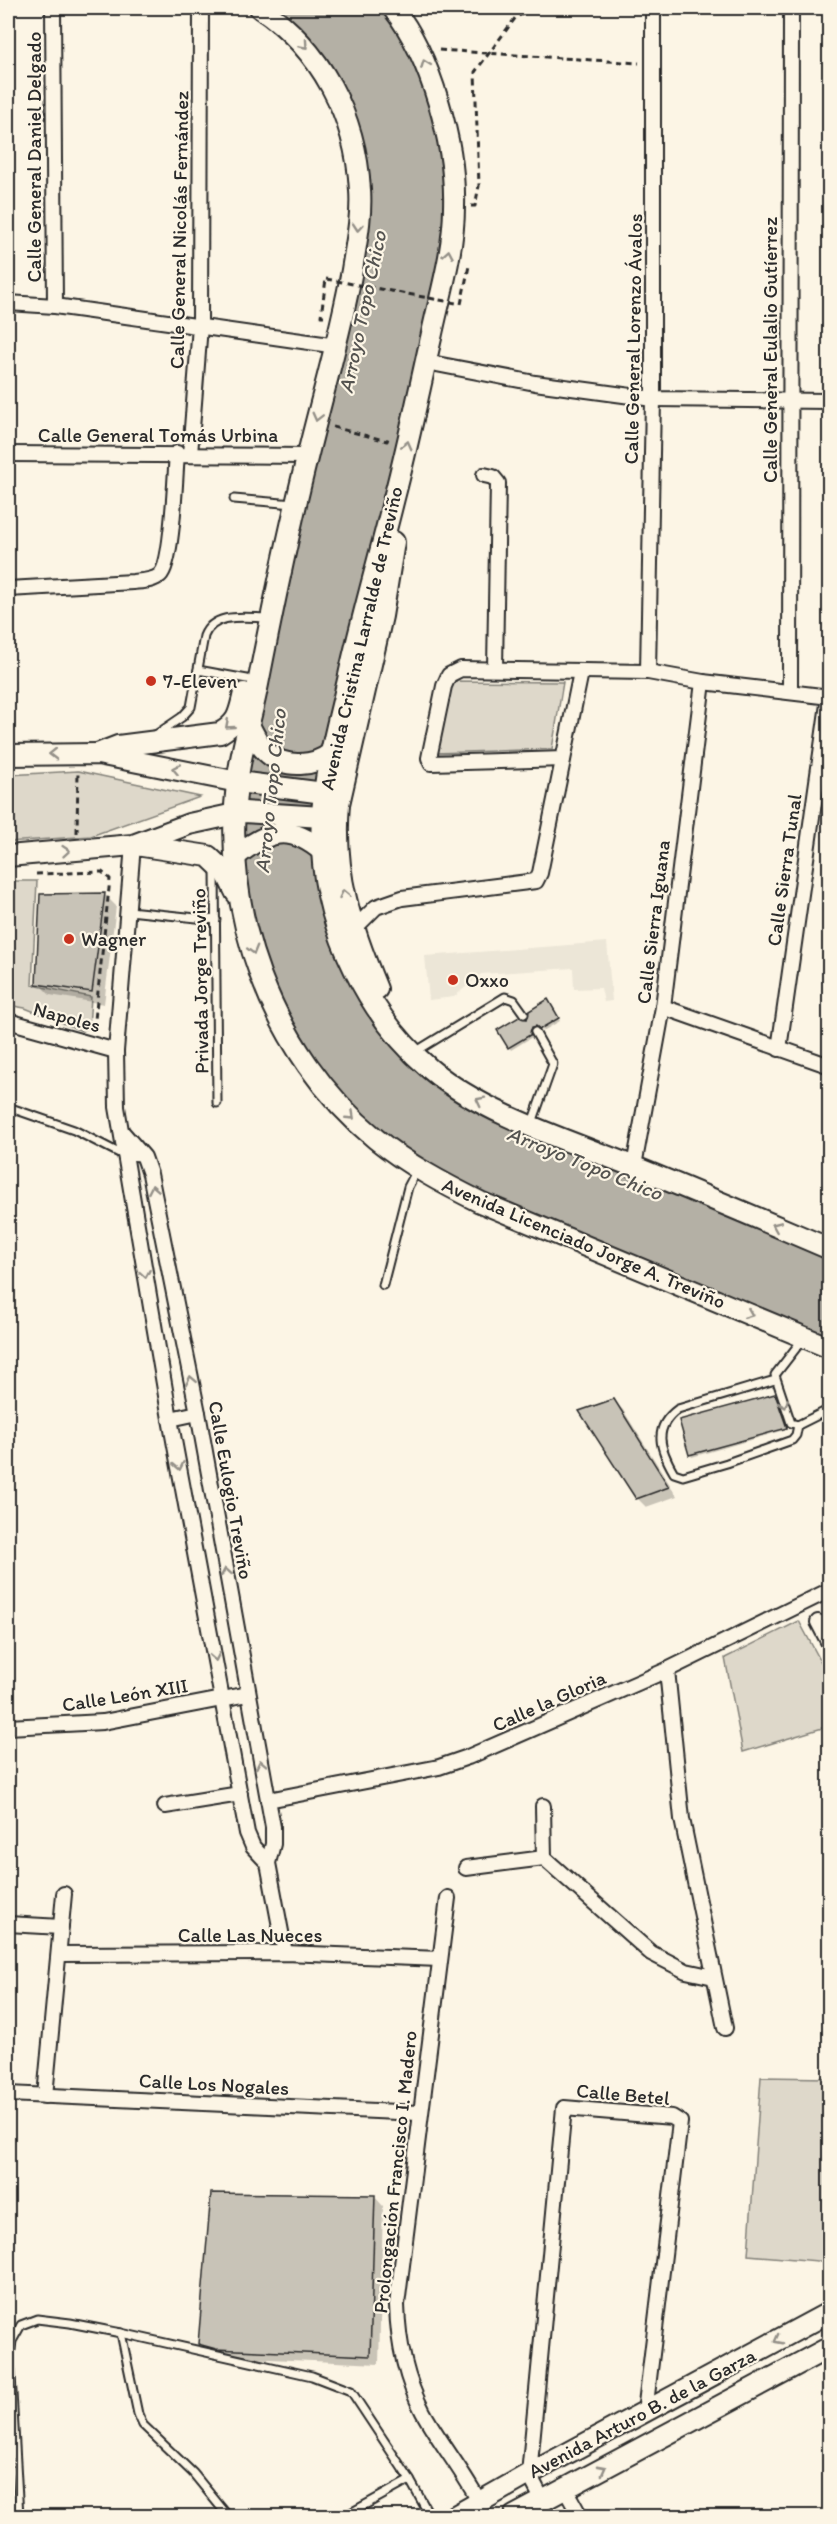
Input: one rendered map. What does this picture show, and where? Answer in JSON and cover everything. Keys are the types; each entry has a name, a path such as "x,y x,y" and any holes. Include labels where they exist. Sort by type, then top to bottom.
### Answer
{"main road":[{"name":"Avenida Licenciado Jorge A. Treviño","path":"260,8 285,24 310,51 329,81 345,116 355,153 360,190 358,231 337,346 307,456 263,657 244,812 236,856 243,911 260,974 286,1032 339,1104 376,1139 418,1168 480,1202 830,1348"},
{"name":"Avenida Cristina Larralde de Treviño","path":"393,8 419,49 436,94 445,133 455,204 447,264 426,362 393,502 318,792 317,847 342,943 361,983 413,1054 440,1077 465,1093 531,1126 634,1166 830,1249"},
{"path":"392,1028 353,930 338,863 337,832 339,804 382,616 394,538 393,502"},
{"path":"98,754 118,746 220,733 232,726 238,715 247,679 254,666 263,657"},
{"path":"254,734 276,759 299,764 326,756"},
{"path":"8,755 98,754 246,783 318,792"},
{"path":"133,845 189,824 244,812 317,816"},
{"path":"236,856 255,840 281,833 300,835 317,847"},
{"path":"8,856 133,845 208,856 214,859 226,873 243,911"},
{"name":"Avenida Arturo B. de la Garza","path":"455,2517 529,2474 830,2312"},
{"name":"Avenida Arturo B. de la Garza","path":"514,2517 830,2347"}],"street":[{"name":"Calle General Daniel Delgado","path":"53,8 55,306"},
{"name":"Calle General Nicolás Fernández","path":"8,589 153,579 162,573 167,564 200,326 201,8"},
{"name":"Calle General Lorenzo Ávalos","path":"648,672 653,399 653,8"},
{"name":"Calle General Eulalio Gutíerrez","path":"790,8 790,692"},
{"path":"8,303 55,306 337,346"},
{"path":"426,362 535,383 653,399 830,401"},
{"name":"Calle General Tomás Urbina","path":"8,454 183,453 307,456"},
{"path":"484,475 493,477 498,483 495,669"},
{"path":"563,759 431,763 429,758 444,686 449,675 460,669 648,672 703,682 829,697"},
{"path":"353,930 376,907 402,898 536,881 540,873 581,672"},
{"name":"Calle Sierra Iguana","path":"634,1166 663,1007 703,682"},
{"name":"Calle Sierra Tunal","path":"779,1049 829,697"},
{"name":"Calle Eulogio Treviño","path":"133,845 116,1051 117,1107 170,1419 249,1840 268,1863"},
{"path":"663,1007 830,1066"},
{"name":"Napoles","path":"8,1021 116,1051"},
{"name":"Calle Eulogio Treviño","path":"123,1133 144,1157 150,1174 198,1413 274,1836 268,1863 285,1953"},
{"path":"170,1419 198,1413"},
{"name":"Calle la Gloria","path":"268,1800 454,1762 483,1752 667,1670 830,1590"},
{"path":"818,1622 830,1645"},
{"path":"667,1670 680,1808 725,2028"},
{"name":"Calle León XIII","path":"8,1727 103,1722 248,1694"},
{"path":"165,1806 240,1794"},
{"path":"543,1806 544,1858 651,1953 686,1971 714,1977"},
{"path":"466,1868 544,1858"},
{"path":"45,2096 64,1894"},
{"name":"Prolongación Francisco I. Madero","path":"448,1898 419,2113 397,2305 397,2332 410,2380 423,2411 480,2503"},
{"path":"8,1924 61,1927"},
{"name":"Calle Las Nueces","path":"60,1954 285,1953 440,1959"},
{"name":"Calle Los Nogales","path":"8,2094 419,2113"},
{"name":"Calle Betel","path":"529,2474 564,2108 672,2117 680,2122 645,2412"},
{"path":"529,2474 543,2501"},
{"path":"565,2489 580,2517"}],"lane":[{"path":"234,499 297,504"},
{"path":"142,743 173,725 191,707 207,627 221,619 272,618"},
{"path":"198,670 247,679"},
{"name":"Privada Jorge Treviño","path":"214,859 217,1103"},
{"path":"129,911 216,920"},
{"path":"413,1054 505,998 514,999 524,1014"},
{"path":"531,1126 553,1064 535,1032"},
{"path":"8,1107 74,1130 125,1156 144,1157"},
{"path":"383,1285 408,1187 418,1168"},
{"path":"805,1337 776,1372 775,1380 791,1423 798,1425 830,1409"},
{"path":"775,1380 678,1409 667,1418 661,1431 663,1453 670,1467 674,1473 683,1476 727,1463 792,1440 796,1435 798,1425"},
{"path":"19,2517 10,2357 16,2334 21,2325 37,2319 121,2333 312,2376 344,2387 351,2391 410,2480 430,2517"},
{"path":"121,2333 138,2414 143,2425 193,2473 228,2517"},
{"path":"345,2517 410,2480"}],"path":[{"path":"455,204 475,206 479,186 478,119 474,81 478,66 516,17 537,8"},
{"path":"419,49 653,64"},
{"path":"461,304 469,266"},
{"path":"321,316 326,279 456,303"},
{"path":"328,426 387,441"},
{"path":"77,834 78,765"},
{"path":"31,874 102,872 110,879 94,1033"}],"shaded area":[{"path":"449,681 563,682 552,749 435,753"},
{"path":"78,771 200,797 91,836 8,842 8,775"},
{"path":"8,881 37,881 32,985 91,997 89,1027 82,1031 25,1008 8,1005"},
{"path":"607,942 612,1001 604,1002 601,988 574,989 573,968 481,974 454,997 429,1000 425,956"},
{"path":"799,1621 829,1677 829,1726 743,1752 725,1658"},
{"path":"761,2077 829,2078 829,2262 748,2255"}],"water":[{"name":"Arroyo Topo Chico","path":"260,8 393,8 419,49 455,204 331,753 361,983 440,1077 829,1249 829,1348 418,1168 306,1063 250,941 236,813 360,190 329,81"}],"building":[{"name":"Wagner","path":"105,893 92,992 36,984 40,894"},
{"name":"Oxxo","path":"548,999 559,1018 540,1029 536,1026 532,1027 530,1035 508,1048 497,1030 519,1017 527,1019 529,1011"},
{"path":"775,1394 787,1428 689,1455 679,1420"},
{"path":"614,1399 669,1487 636,1499 579,1411"},
{"path":"211,2193 375,2195 370,2356 216,2349 198,2344"}],"place":[{"name":"7-Eleven","path":"151,681"},
{"name":"Wagner","path":"69,939"},
{"name":"Oxxo","path":"453,980"}]}
